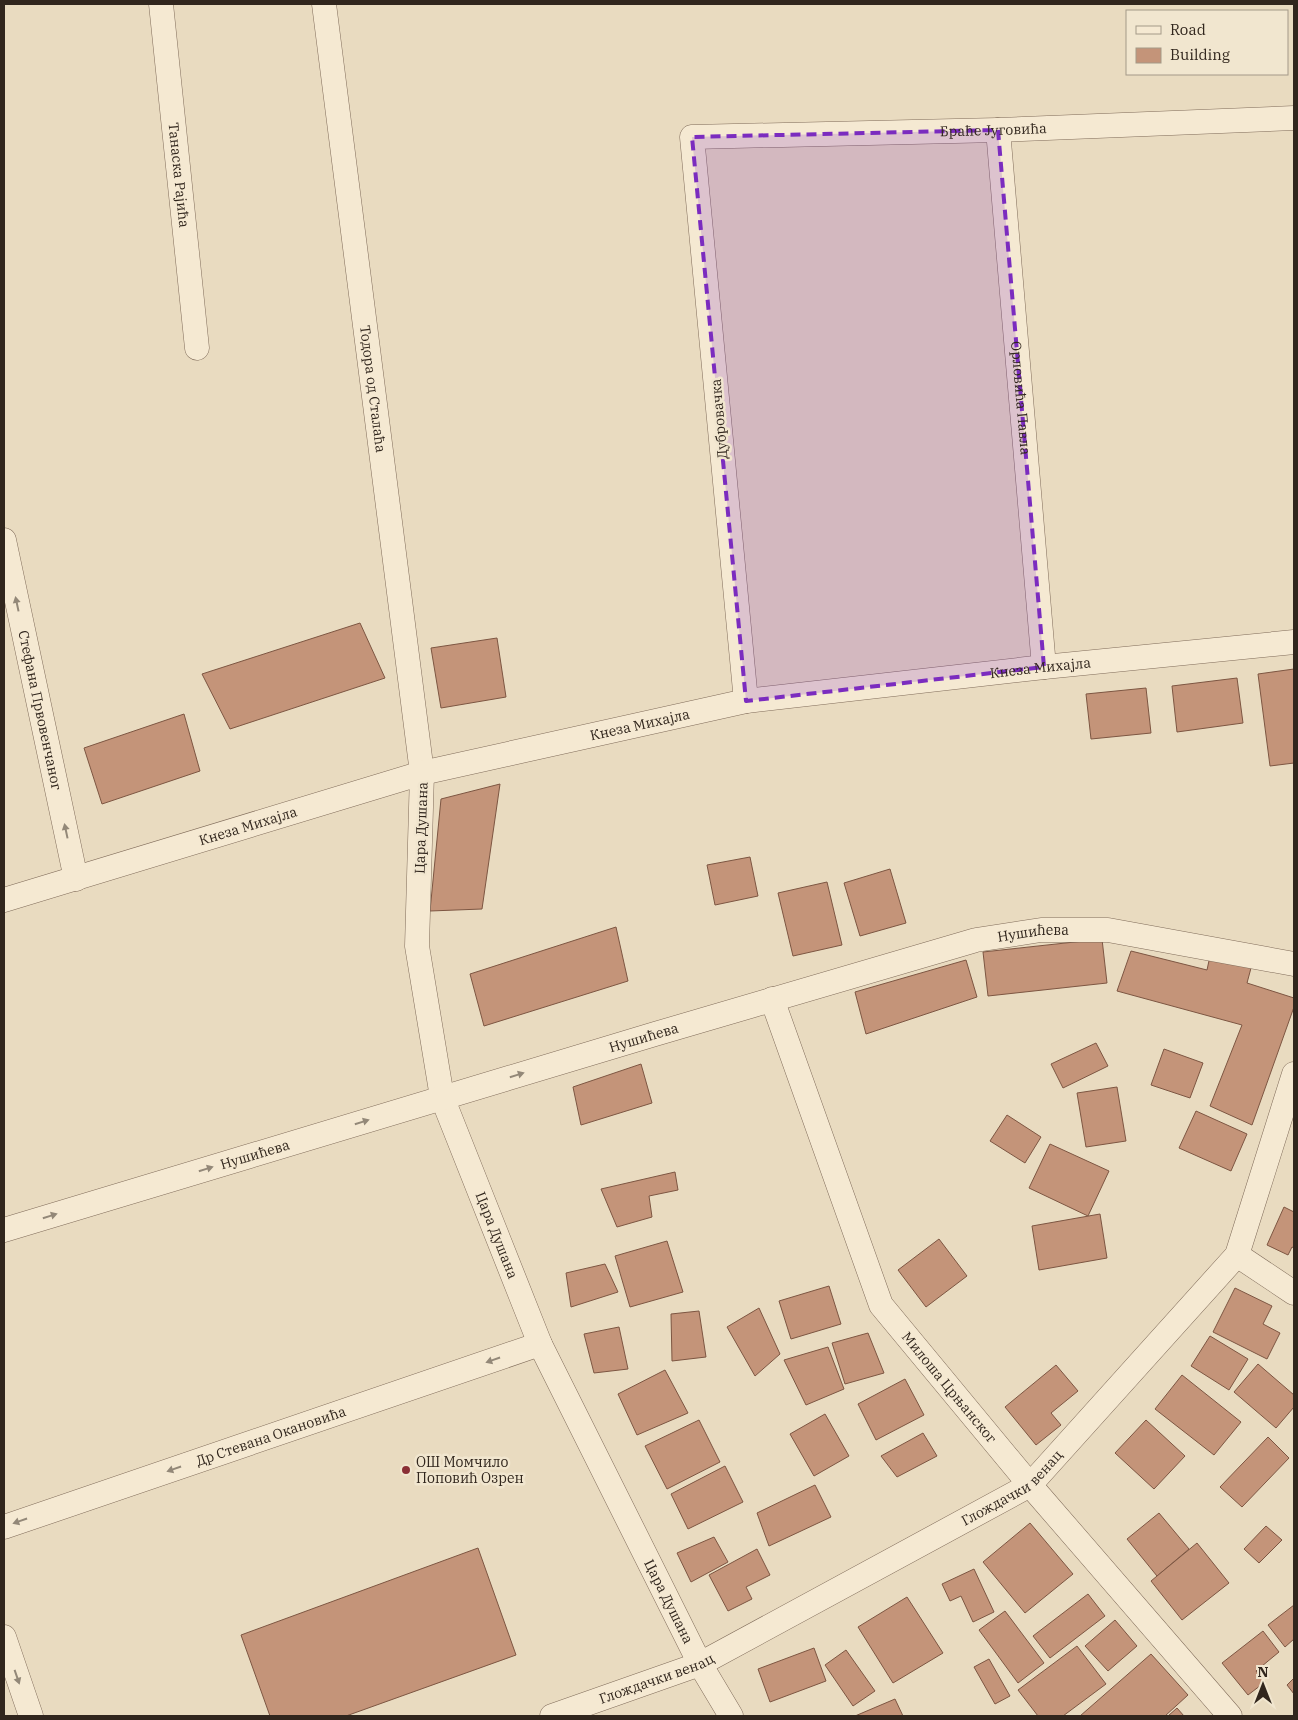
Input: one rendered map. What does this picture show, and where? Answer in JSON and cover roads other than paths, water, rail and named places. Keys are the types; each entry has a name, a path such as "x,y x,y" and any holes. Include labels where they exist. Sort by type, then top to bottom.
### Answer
{"street":[{"name":"Танаска Рајића","path":"161,4 198,348"},
{"name":"Тодора од Сталаћа","path":"324,4 422,773"},
{"name":"Браће Југовића","path":"692,137 998,130 1294,118"},
{"name":"Орловића Павла","path":"998,130 1044,666"},
{"name":"Дубровачка","path":"692,137 746,701"},
{"name":"Стефана Првовенчаног","path":"4,540 76,879"},
{"name":"Кнеза Михајла","path":"4,900 422,773 746,701 1044,666 1294,642"},
{"name":"Цара Душана","path":"422,773 417,946 442,1097 540,1344 700,1664 731,1716"},
{"name":"Нушићева","path":"4,1230 442,1097 976,940 1041,930 1108,930 1294,964"},
{"name":"Милоша Црњанског","path":"772,999 881,1305 1030,1485 1230,1716"},
{"name":"Глождачки венац","path":"552,1716 700,1664 1030,1485 1237,1255 1294,1074"},
{"path":"1237,1255 1294,1293"},
{"name":"Др Стевана Окановића","path":"4,1527 540,1344"},
{"path":"4,1637 30,1716"},
{"name":"Цара Душана","path":"700,1664 717,1716"}],"place":[{"name":"ОШ Момчило Поповић Озрен","path":"406,1470"}]}
